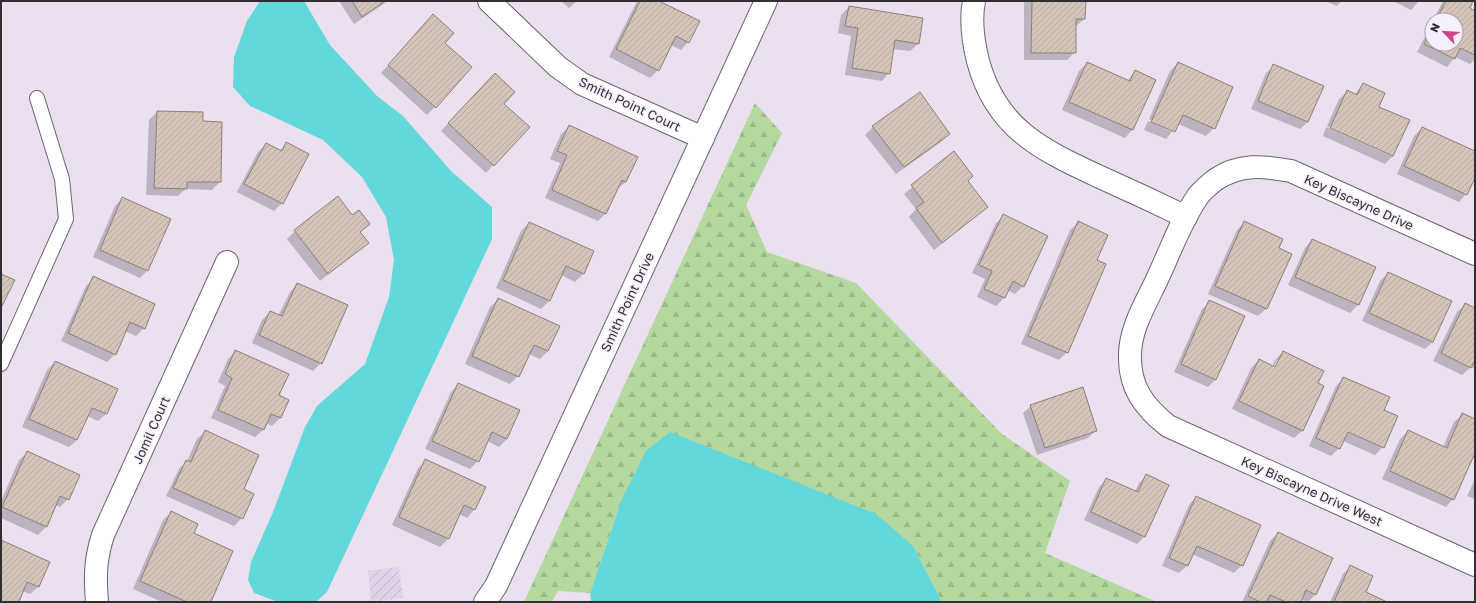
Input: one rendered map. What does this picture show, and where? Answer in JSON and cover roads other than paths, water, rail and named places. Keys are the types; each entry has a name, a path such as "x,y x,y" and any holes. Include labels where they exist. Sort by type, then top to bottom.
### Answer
{"street":[{"name":"Smith Point Court","path":"488,1 558,67 582,84 703,138"},
{"name":"Smith Point Drive","path":"485,602 496,586 766,1"},
{"path":"974,1 972,28 974,45 981,74 995,102 1019,132 1051,154 1186,216"},
{"name":"Key Biscayne Drive","path":"1239,168 1263,166 1291,171 1475,254"},
{"name":"Key Biscayne Drive West","path":"1239,168 1215,180 1199,195 1186,216 1134,331 1130,354 1132,376 1139,397 1151,413 1168,426 1475,564"},
{"name":"Jomil Court","path":"97,602 94,576 97,555 103,535 226,262"}],"lane":[{"path":"1,364 66,219 62,180 37,98"}],"water":[{"path":"260,1 304,1 330,45 377,96 403,116 451,171 492,207 492,239 327,592 316,602 278,602 254,593 248,580 251,562 273,512 305,427 317,406 365,364 389,297 394,260 386,217 362,177 323,140 250,106 233,87 234,57 247,21"},
{"path":"670,432 876,514 913,546 942,602 591,602 590,593 622,499 646,451"}]}
